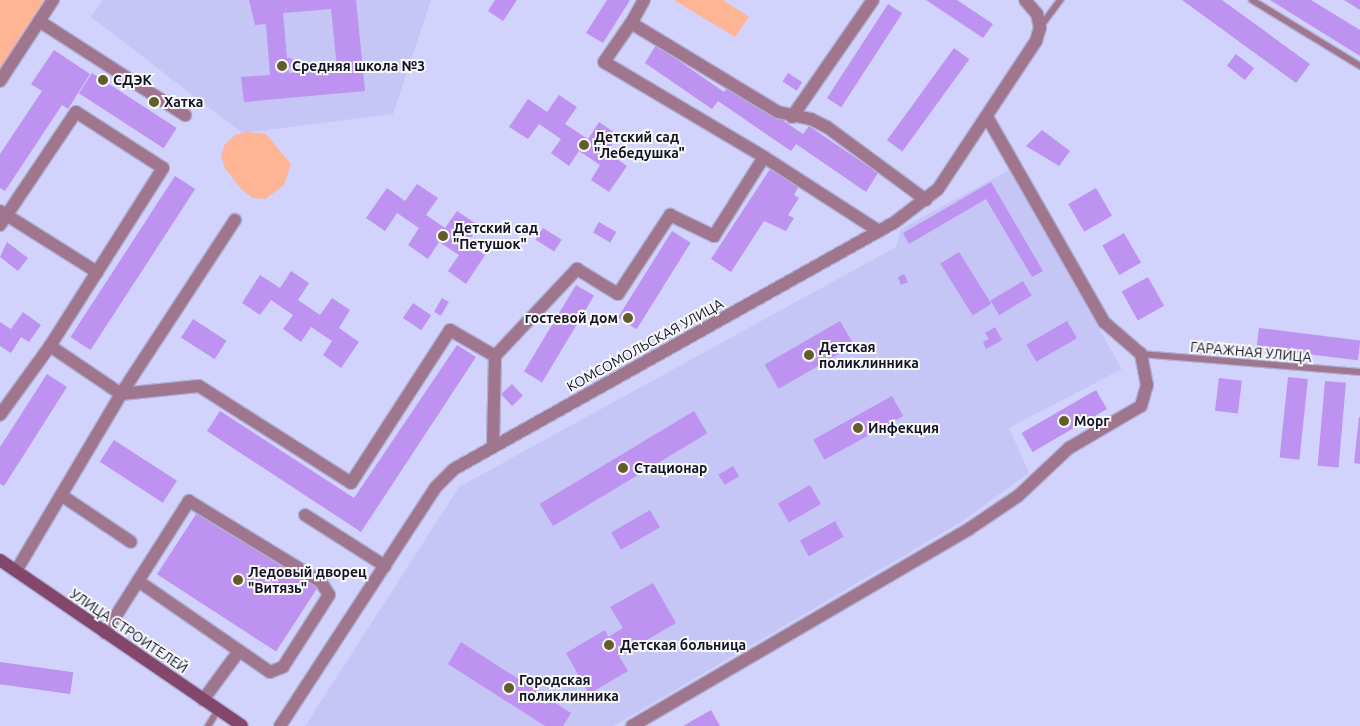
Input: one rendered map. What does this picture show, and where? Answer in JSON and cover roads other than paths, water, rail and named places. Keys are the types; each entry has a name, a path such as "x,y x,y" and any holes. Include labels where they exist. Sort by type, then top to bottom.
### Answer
{"main road":[{"name":"УЛИЦА СТРОИТЕЛЕЙ","path":"0,560 242,726"}],"street":[{"path":"0,81 54,0"},
{"path":"644,0 631,23 604,62 764,157 878,231"},
{"path":"792,117 873,0"},
{"path":"1025,0 1037,14 1040,28"},
{"path":"39,21 185,115"},
{"path":"631,23 778,112 792,117 811,119 827,127 926,200"},
{"name":"КОМСОМОЛЬСКАЯ УЛИЦА","path":"280,726 436,487 454,469 493,445 878,231 926,200 951,172 987,117 1040,28"},
{"path":"0,415 50,346 97,272 163,168 76,112 2,217 97,272"},
{"path":"632,726 969,529 1018,496 1086,437 1130,415 1146,396 1146,370 1141,354 1104,322 987,117"},
{"path":"493,445 495,356 577,269 618,294 670,215 714,236 764,157"},
{"path":"16,571 121,394 235,220"},
{"path":"50,346 121,394 199,386 351,483 450,330 495,356"},
{"path":"60,495 131,542"},
{"path":"105,632 189,501 321,582 329,595 283,667 270,672 138,581"},
{"path":"306,515 385,566"},
{"path":"203,700 239,651"}],"lane":[{"path":"1040,28 1060,0"},
{"path":"1252,0 1360,66"},
{"name":"ГАРАЖНАЯ УЛИЦА","path":"1141,354 1360,372"},
{"path":"208,726 218,710"}],"place":[{"name":"Средняя школа №3","path":"282,66"},
{"name":"СДЭК","path":"103,80"},
{"name":"Хатка","path":"154,102"},
{"name":"Детский сад \"Лебедушка\"","path":"584,145"},
{"name":"Детский сад \"Петушок\"","path":"443,236"},
{"name":"гостевой дом","path":"628,318"},
{"name":"Детская поликлинника","path":"809,355"},
{"name":"Морг","path":"1064,421"},
{"name":"Инфекция","path":"858,428"},
{"name":"Стационар","path":"623,468"},
{"name":"Ледовый дворец \"Витязь\"","path":"238,580"},
{"name":"Детская больница","path":"609,645"},
{"name":"Городская поликлинника","path":"509,688"}]}
